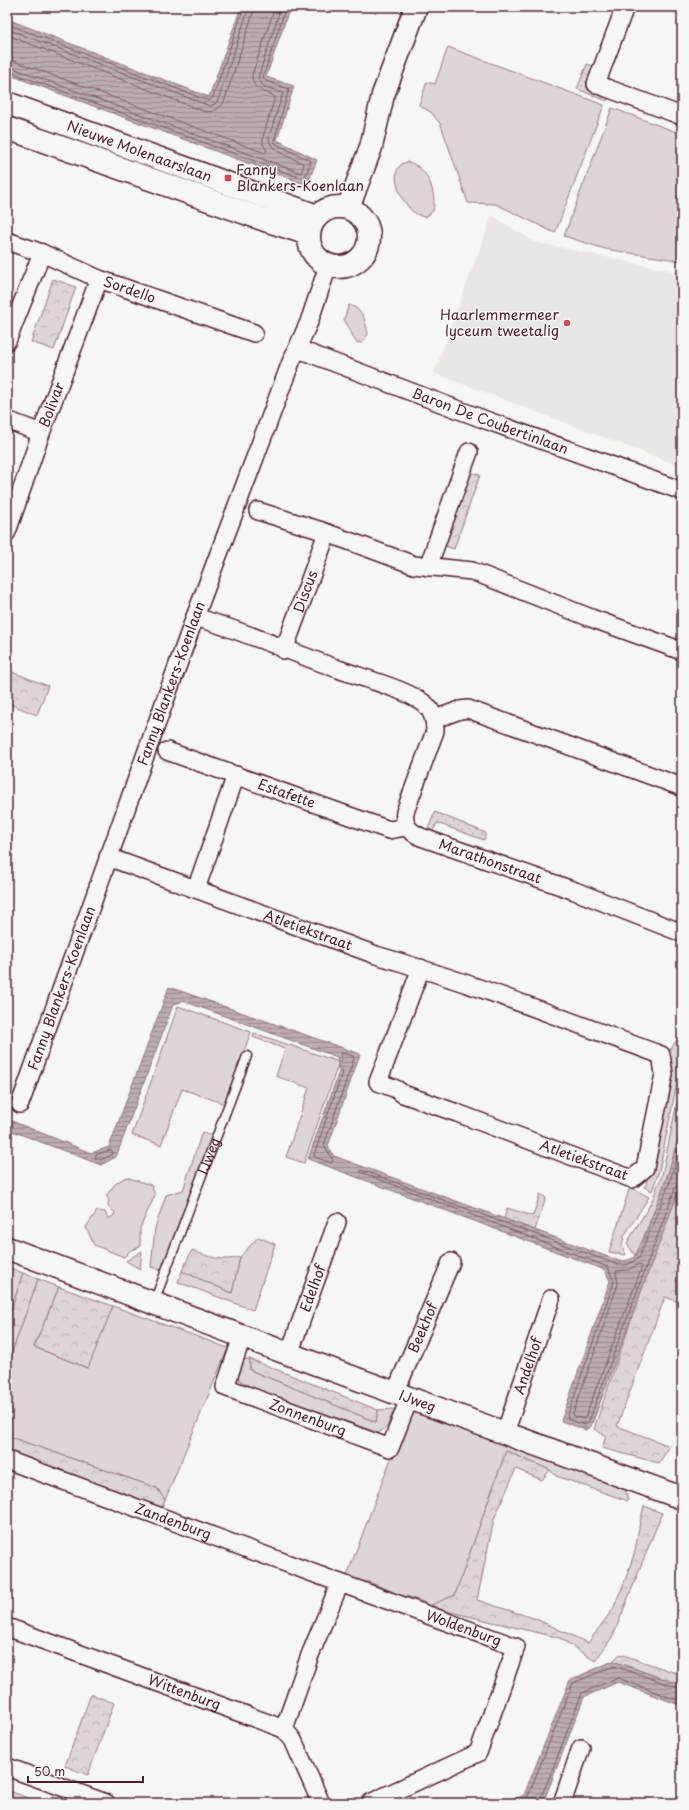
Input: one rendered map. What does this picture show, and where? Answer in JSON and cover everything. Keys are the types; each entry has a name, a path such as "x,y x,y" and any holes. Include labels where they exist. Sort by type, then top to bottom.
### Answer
{"street":[{"path":"348,208 371,147 383,95 416,7"},
{"path":"371,147 387,124 398,100 432,7"},
{"path":"625,7 596,84 682,116"},
{"name":"Nieuwe Molenaarslaan","path":"7,104 313,225"},
{"name":"Nieuwe Molenaarslaan","path":"7,128 264,220 313,225"},
{"path":"331,208 348,208 358,213 365,221 369,231 369,242 366,252 359,260 350,266 339,268 328,266 313,254 309,244 313,225 331,208"},
{"name":"Sordello","path":"7,240 42,252 99,279 254,333"},
{"path":"7,341 42,252"},
{"name":"Fanny Blankers-Koenlaan","path":"20,1104 195,617 280,390 298,349 328,266"},
{"name":"Bolivar","path":"7,532 41,433 99,279"},
{"name":"Baron De Coubertinlaan","path":"298,349 682,491"},
{"path":"7,420 41,433"},
{"path":"428,568 469,452"},
{"path":"258,511 327,533 414,565 428,568 472,571 591,618 682,651"},
{"name":"Discus","path":"284,650 327,533"},
{"path":"195,617 218,623 284,650 401,691 426,704 435,719 436,731 405,812 404,821 406,827"},
{"path":"435,719 460,710 468,709 682,788"},
{"name":"Estafette","path":"167,752 389,830 406,827"},
{"path":"196,889 236,775"},
{"name":"Marathonstraat","path":"406,827 421,837 575,891 682,933"},
{"name":"Atletiekstraat","path":"108,856 376,955 421,968 476,986 661,1055 664,1074 644,1168 632,1179 403,1094 396,1089 378,1082 421,968"},
{"name":"Edelhof","path":"289,1354 338,1222"},
{"name":"IJweg","path":"7,1248 154,1302 242,1337 682,1498"},
{"name":"Beekhof","path":"402,1396 451,1262"},
{"name":"Andelhof","path":"505,1433 551,1298"},
{"name":"Zonnenburg","path":"242,1337 225,1387 390,1448 402,1396"},
{"name":"Zandenburg","path":"7,1460 340,1583"},
{"path":"321,1803 293,1740 284,1729 319,1633 340,1583"},
{"name":"Woldenburg","path":"340,1583 516,1647 478,1753 370,1803"},
{"name":"Wittenburg","path":"7,1627 284,1729"},
{"path":"562,1803 581,1748"},
{"path":"7,1767 106,1803"}],"lane":[{"name":"IJweg","path":"154,1302 247,1056"}],"shaded area":[{"name":"Haarlemmermeer lyceum tweetalig","path":"492,215 534,242 682,273 682,467 434,373"}],"green space":[{"path":"448,47 604,105 555,233 496,204 468,203 441,125 432,113 419,105 427,82 435,84"},
{"path":"587,64 595,67 587,88 608,97 607,101 577,89"},
{"path":"612,108 682,134 682,191 677,196 679,214 682,215 682,261 605,249 564,236"},
{"path":"408,162 421,169 430,182 434,196 434,204 433,211 426,217 417,214 410,208 403,200 399,190 396,180 397,171 401,165"},
{"path":"53,279 76,287 54,350 31,342"},
{"path":"349,305 358,310 365,320 368,334 362,343 356,342 344,319"},
{"path":"468,471 480,475 454,549 442,545"},
{"path":"7,670 48,686 37,715 7,703"},
{"path":"435,812 486,833 484,840 437,823 432,833 427,831"},
{"path":"178,1006 251,1032 225,1104 182,1089 161,1145 132,1135"},
{"path":"254,1033 339,1062 304,1163 286,1157 309,1088 276,1076 285,1049 253,1037"},
{"path":"682,1033 682,1077 676,1088 659,1171 652,1191 644,1187 646,1185 665,1081 668,1053"},
{"path":"682,1087 682,1117 675,1153 664,1188 635,1256 627,1243 651,1203 662,1175 679,1092"},
{"path":"202,1132 213,1137 163,1271 151,1267 155,1228 166,1195 183,1190"},
{"path":"682,1170 682,1266 676,1281 682,1283 682,1303 665,1297 617,1426 670,1446 659,1463 602,1448 606,1436 594,1429"},
{"path":"126,1177 151,1185 155,1195 140,1228 140,1247 131,1250 124,1257 94,1245 86,1227 97,1211 105,1212 108,1219 113,1216 115,1213 109,1208 109,1200 106,1196 115,1184"},
{"path":"630,1187 649,1197 624,1236 622,1246 626,1255 609,1252"},
{"path":"540,1194 546,1198 535,1230 504,1219 507,1208 533,1216"},
{"path":"258,1237 275,1244 253,1310 178,1282 182,1271 232,1293 240,1257"},
{"path":"192,1250 204,1255 222,1259 240,1257 232,1293 182,1271"},
{"path":"142,1251 140,1269 126,1261"},
{"path":"7,1267 23,1273 7,1323"},
{"path":"23,1273 38,1279 7,1366 7,1323"},
{"path":"38,1279 59,1287 34,1347 87,1368 113,1306 228,1348 165,1500 157,1488 7,1436 7,1366"},
{"path":"59,1287 113,1306 88,1368 34,1347"},
{"path":"250,1359 250,1370 376,1422 378,1410 394,1409 387,1427 378,1433 249,1386 238,1379 240,1360"},
{"path":"250,1359 378,1410 376,1422 250,1370"},
{"path":"419,1408 624,1484 628,1501 556,1476 550,1470 506,1451 455,1595 432,1605 442,1610 438,1612 429,1610 426,1603 406,1596 401,1599 392,1596 392,1591 366,1581 363,1585 346,1578 407,1416"},
{"path":"7,1436 157,1488 165,1500 161,1510 7,1454"},
{"path":"506,1451 550,1470 542,1480 516,1469 494,1519 477,1600 536,1619 588,1643 613,1609 626,1578 635,1551 644,1506 662,1513 613,1636 595,1661 560,1638 442,1610 431,1605 455,1595"},
{"path":"620,1654 682,1675 682,1686 613,1661"},
{"path":"91,1694 114,1703 88,1775 65,1766"},
{"path":"7,1790 41,1803 7,1803"}],"water":[{"path":"241,7 290,7 266,77 294,86 277,140 317,160 307,185 7,74 7,19 209,97"},
{"path":"169,987 360,1054 328,1146 334,1156 619,1261 628,1260 634,1257 642,1243 669,1169 677,1143 682,1115 682,1182 592,1424 586,1430 561,1421 610,1281 605,1270 308,1159 339,1072 337,1057 183,1001 173,1005 116,1157 101,1165 7,1129 7,1119 91,1153 109,1147"},
{"path":"613,1661 682,1685 682,1706 618,1682 584,1697 545,1798 541,1803 506,1803 524,1795 570,1680"}],"place":[{"name":"Fanny Blankers-Koenlaan","path":"228,178"},
{"name":"Haarlemmermeer lyceum tweetalig","path":"567,323"}]}
